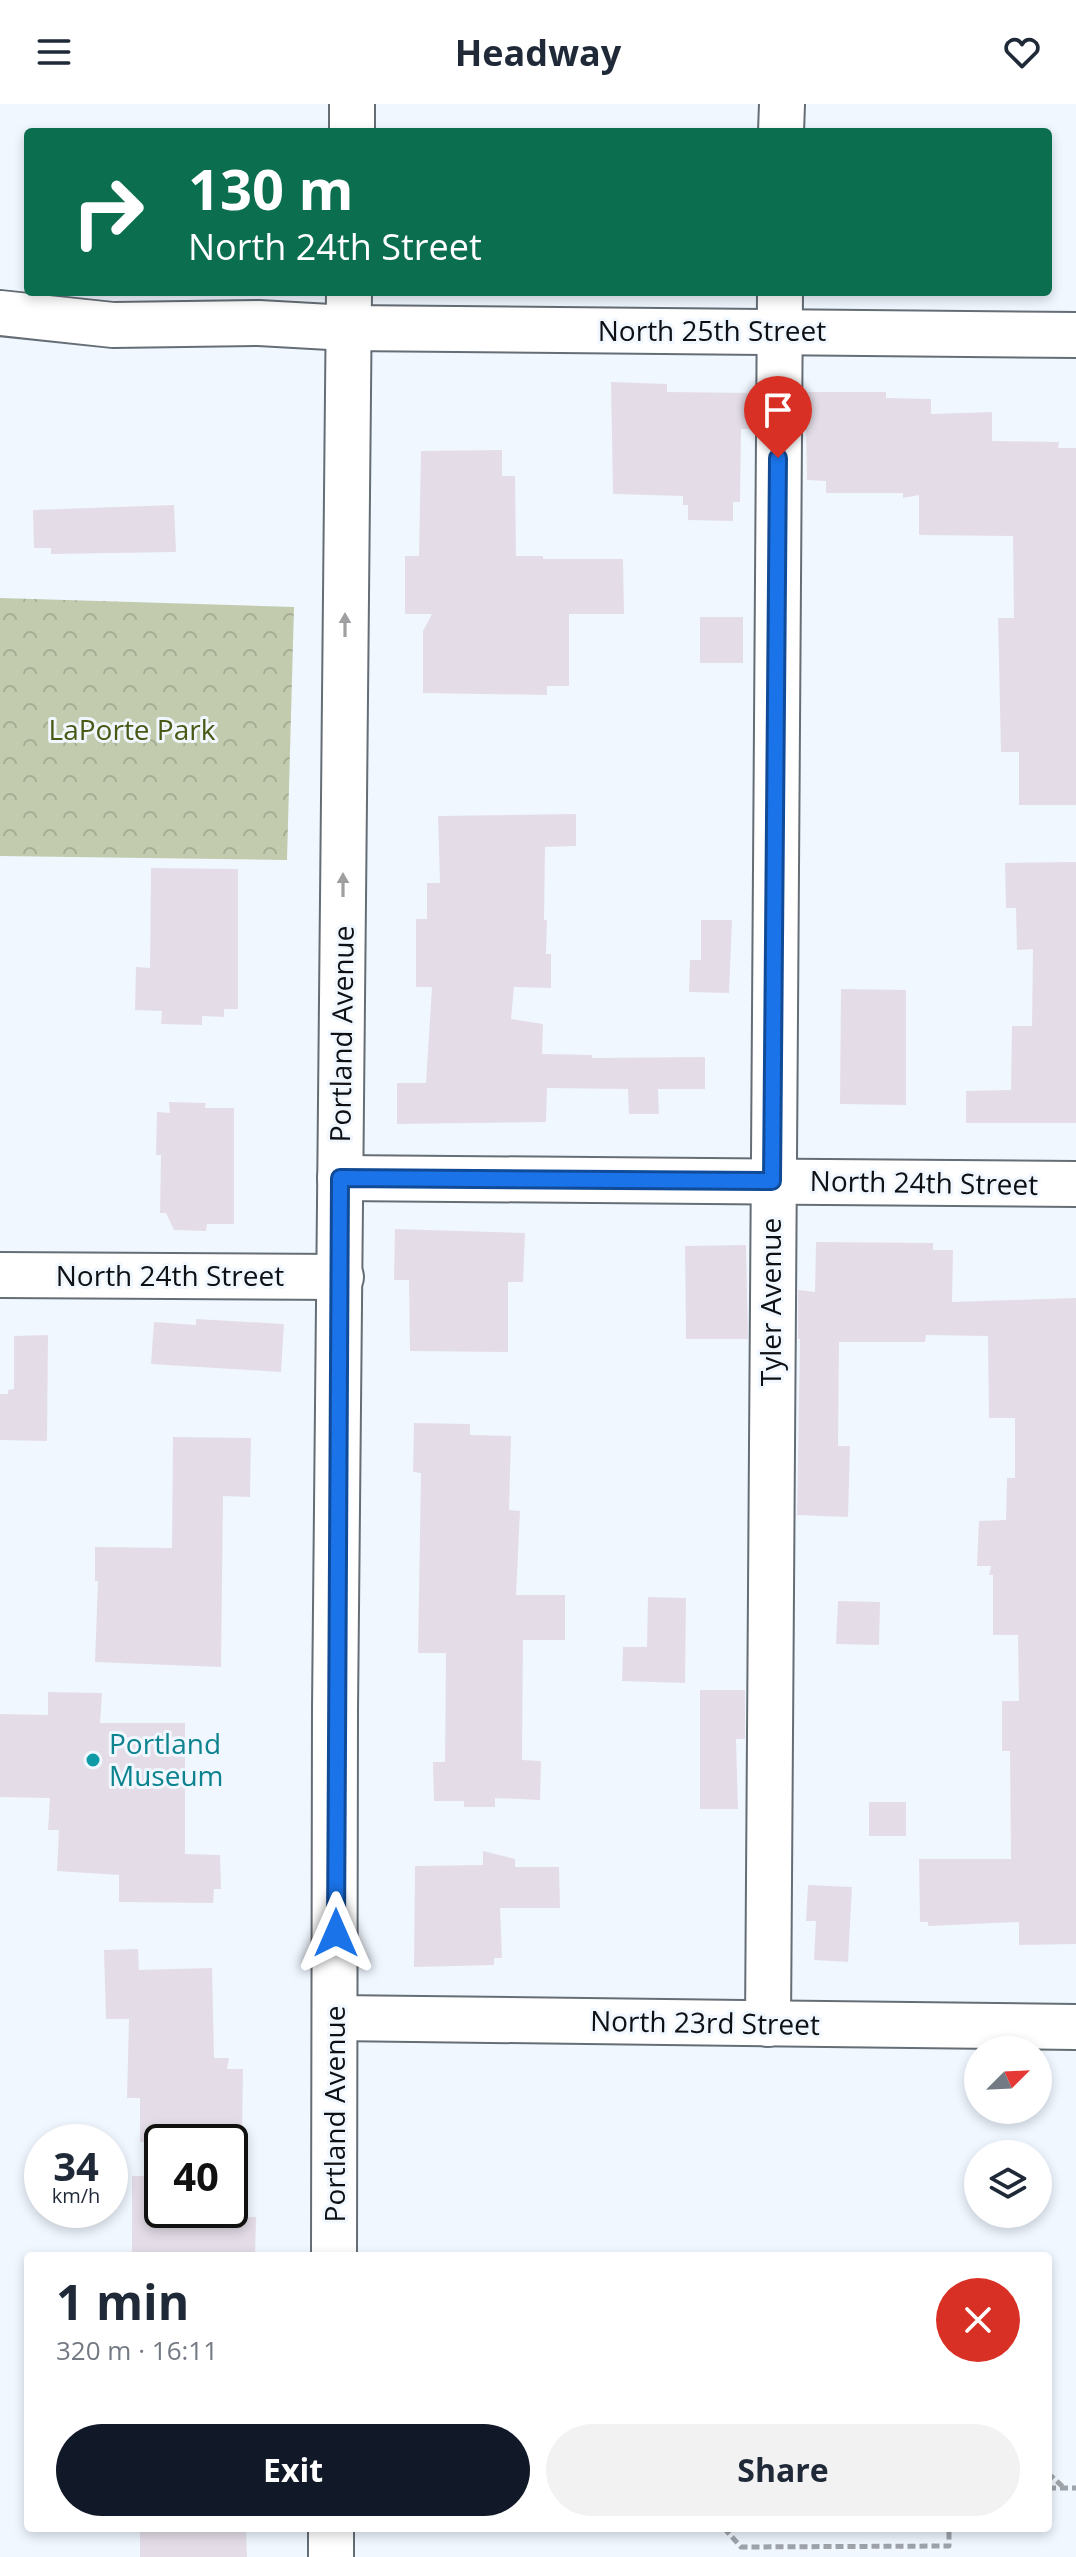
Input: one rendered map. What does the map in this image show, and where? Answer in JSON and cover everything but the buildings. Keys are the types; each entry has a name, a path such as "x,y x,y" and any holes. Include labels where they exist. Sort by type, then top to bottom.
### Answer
{"street":[{"path":"352,104 352,128"},
{"path":"781,128 782,104"},
{"name":"North 25th Street","path":"0,313 113,325 259,323 348,310 780,312 1076,335"},
{"name":"Portland Avenue","path":"334,2252 335,1710 348,310"},
{"name":"Tyler Avenue","path":"768,2024 780,312"},
{"name":"North 24th Street","path":"340,1178 1076,1184"},
{"name":"North 24th Street","path":"0,1275 341,1277"},
{"name":"North 23rd Street","path":"335,2018 1076,2027"},
{"path":"331,2532 331,2557"}],"path":[{"path":"1052,2477 1064,2488"},
{"path":"1052,2490 1076,2488"},
{"path":"728,2532 741,2547 949,2546 949,2532"}],"green space":[{"name":"LaPorte Park","path":"0,598 294,607 287,860 0,856"}],"place":[{"name":"Portland Museum","path":"93,1760"}],"route":[{"path":"336,1933 340,1178 772,1181 778,458"}]}
